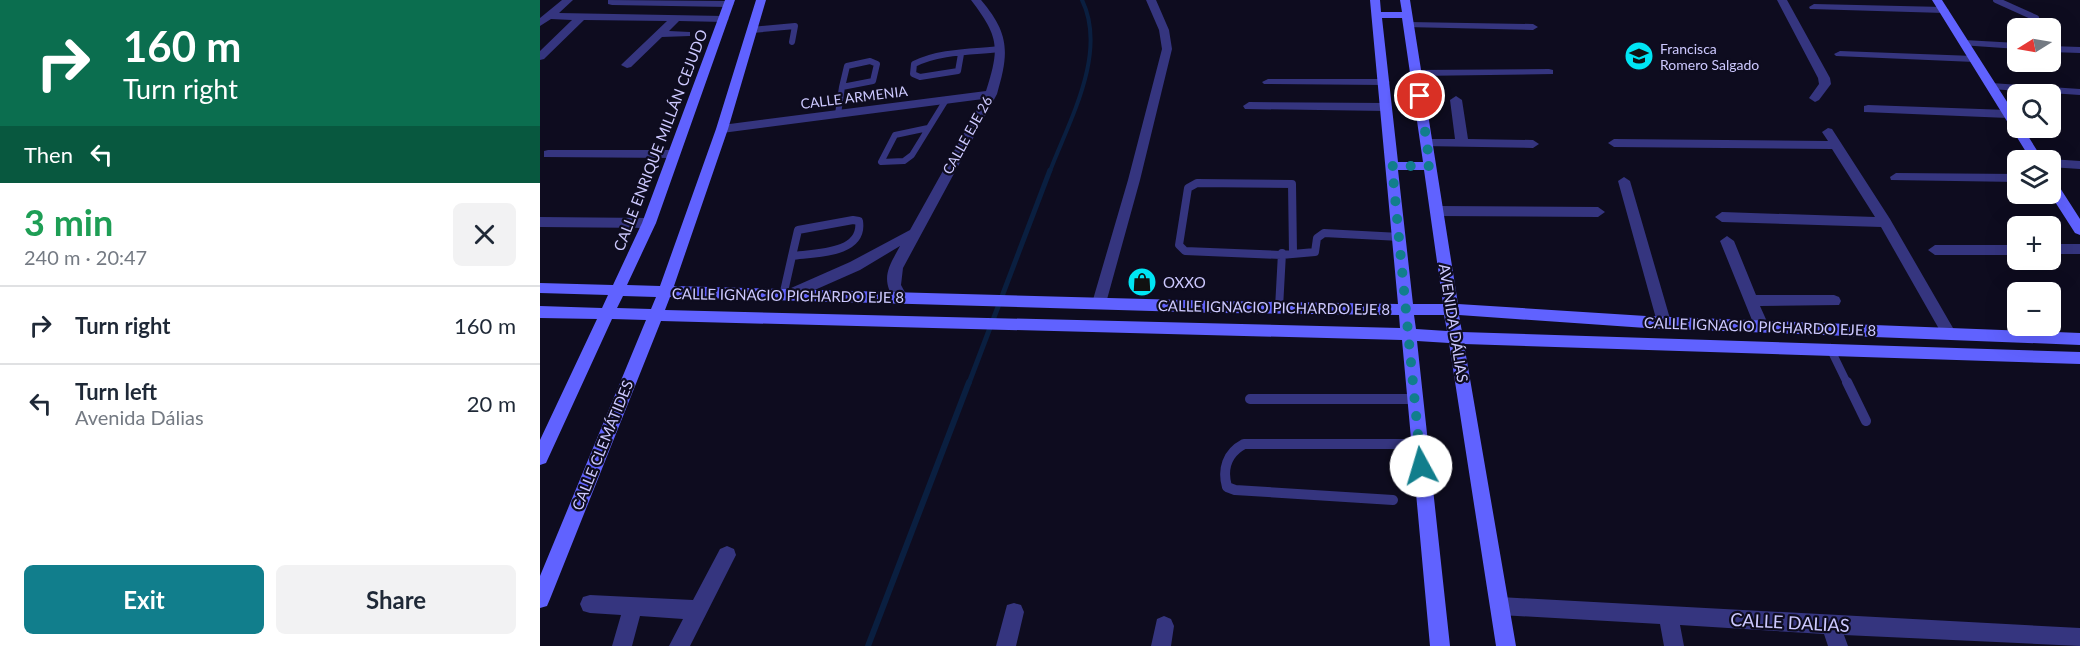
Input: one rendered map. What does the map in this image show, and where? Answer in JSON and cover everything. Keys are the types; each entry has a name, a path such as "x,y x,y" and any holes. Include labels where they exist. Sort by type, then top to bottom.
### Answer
{"main road":[{"path":"665,292 722,129 761,0"},
{"path":"1375,0 1440,646"},
{"name":"AVENIDA DÁLIAS","path":"1406,0 1451,310 1506,646"},
{"name":"CALLE ENRIQUE MILLÁN CEJUDO","path":"619,291 649,223 730,2"},
{"path":"1940,5 2007,112"},
{"path":"1377,15 1409,20"},
{"path":"1392,166 1430,166"},
{"path":"2061,200 2078,225"},
{"name":"CALLE IGNACIO PICHARDO EJE 8","path":"540,288 1220,307 1451,310 1664,322 2080,339"},
{"path":"540,458 619,291"},
{"name":"CALLE CLEMÁTIDES","path":"540,599 665,292"},
{"path":"1218,329 1220,307"},
{"name":"CALLE IGNACIO PICHARDO EJE 8","path":"540,312 1408,334 1456,338 1830,348 2080,358"}],"street":[{"path":"544,19 568,0"},
{"name":"CALLE EJE 26","path":"901,298 892,287 892,277 911,234 991,94 999,68 1001,49 998,28 994,19 976,0"},
{"path":"1099,303 1134,180 1167,49 1164,30 1151,0"},
{"path":"1782,0 1824,78 1825,84 1815,98"},
{"path":"612,2 730,2"},
{"path":"1814,7 1940,5"},
{"path":"544,19 582,16 724,19"},
{"path":"540,57 582,16"},
{"path":"627,65 676,18"},
{"path":"1409,20 1533,27"},
{"path":"659,34 686,34"},
{"path":"1964,43 2007,45"},
{"path":"2061,49 2080,50"},
{"path":"1840,54 1974,58"},
{"path":"1416,73 1549,72"},
{"path":"1268,82 1384,82"},
{"name":"CALLE ARMENIA","path":"722,129 991,94"},
{"path":"1456,100 1462,143"},
{"path":"1249,106 1386,107"},
{"path":"1868,109 2007,114"},
{"path":"1828,132 1885,222 1948,332"},
{"path":"1426,143 1533,144"},
{"path":"1614,143 1836,145"},
{"path":"548,154 674,154"},
{"path":"2061,164 2080,165"},
{"path":"1896,177 2007,178"},
{"path":"1624,181 1664,322"},
{"path":"1437,212 1598,212"},
{"path":"1722,217 1885,222"},
{"path":"540,222 649,223"},
{"path":"785,296 855,266 911,234"},
{"path":"1726,241 1761,326"},
{"path":"2061,249 2080,249"},
{"path":"1935,250 2007,250"},
{"path":"1750,300 1834,301"},
{"path":"679,646 727,555"},
{"path":"590,604 698,610"},
{"name":"CALLE DALIAS","path":"1500,606 2080,638"},
{"path":"621,646 633,608"},
{"path":"1006,646 1014,612"},
{"path":"1668,615 1674,646"},
{"path":"1831,624 1838,646"},
{"path":"1161,646 1164,626"}],"lane":[{"path":"1996,0 2036,18"},
{"path":"752,30 795,26 792,42"},
{"path":"961,54 958,71 920,77 913,74 916,61 961,54 1001,49"},
{"path":"838,114 843,87 847,66 870,62 877,64 873,81 843,87"},
{"path":"1991,86 2080,92"},
{"path":"928,128 895,135 881,162 909,159 946,100"},
{"path":"1293,253 1294,188 1292,184 1197,183 1188,188 1180,248 1186,251 1282,253 1293,253 1315,252 1317,238 1324,232 1400,237"},
{"path":"785,296 796,233 802,228 859,220 859,237 851,245 792,256"},
{"path":"1279,308 1282,253"},
{"path":"1830,348 1866,421"},
{"path":"1250,399 1414,399"},
{"path":"1393,500 1227,488 1224,480 1228,457 1234,448 1244,444 1419,444"}],"waterway":[{"path":"1050,171 1083,87 1088,64 1091,42 1089,21 1082,0"},
{"path":"969,383 1050,170"},
{"path":"868,646 969,382"}],"place":[{"name":"Francisca Romero Salgado","path":"1639,56"},
{"name":"OXXO","path":"1142,282"}],"route":[{"path":"1420,96 1430,166 1392,166 1406,291 1421,466"}]}
